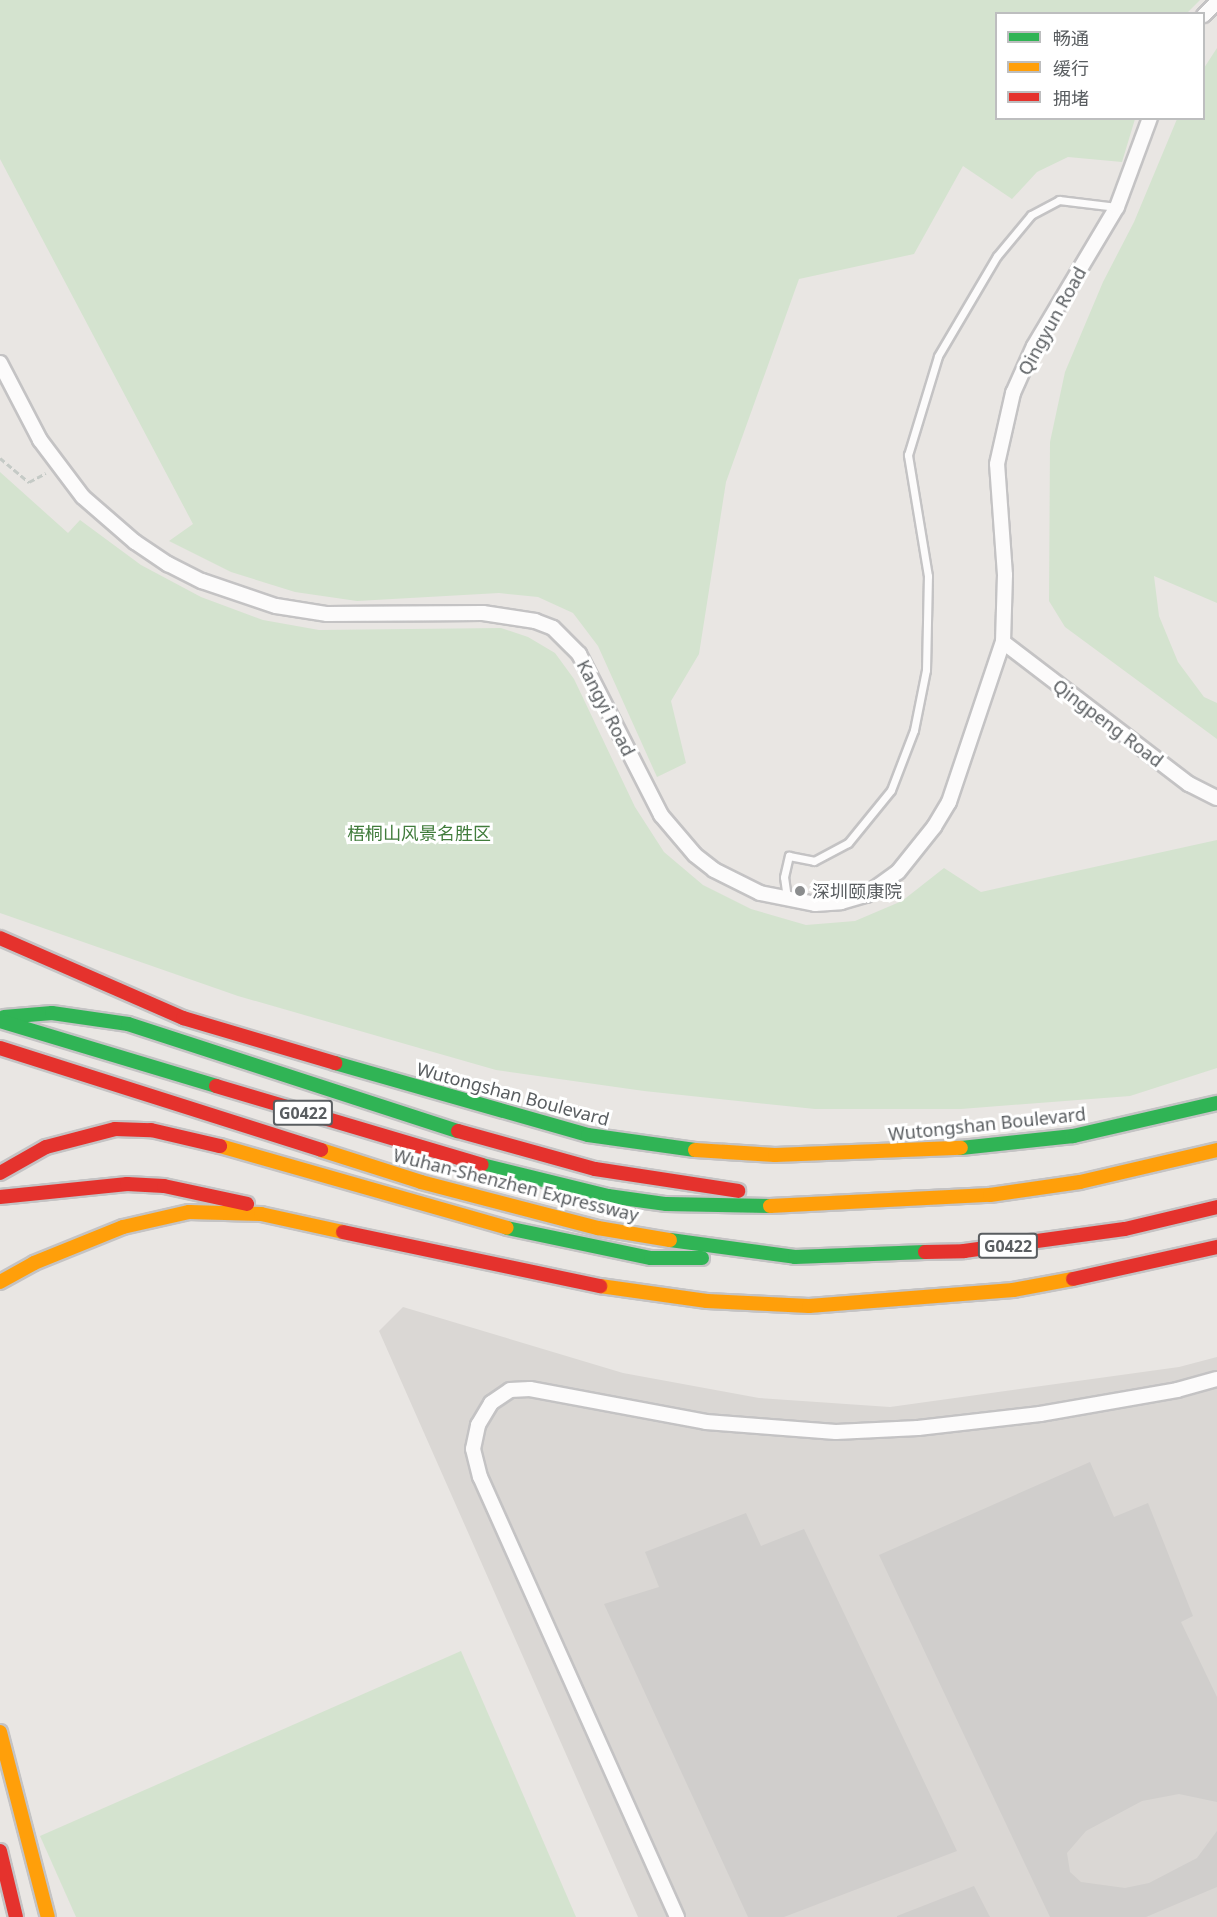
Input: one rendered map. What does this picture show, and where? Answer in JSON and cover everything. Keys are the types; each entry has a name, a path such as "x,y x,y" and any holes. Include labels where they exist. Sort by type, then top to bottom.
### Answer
{"main road":[{"name":"Wutongshan Boulevard","path":"0,938 183,1018 499,1112 588,1135 685,1149 776,1155 969,1148 1073,1136 1217,1103"},
{"path":"0,1019 52,1013 90,1016 165,1035 355,1100 595,1169 706,1189 873,1201"},
{"name":"Wuhan-Shenzhen Expressway","path":"0,1019 446,1156 608,1196 734,1208 990,1195 1080,1182 1217,1150"},
{"name":"Wuhan-Shenzhen Expressway","path":"0,1048 421,1182 598,1228 795,1257 964,1251 1125,1229 1217,1208"},
{"path":"0,1173 46,1147 82,1135 151,1130 340,1181 463,1218 651,1258 795,1257"},
{"path":"0,1197 92,1185 165,1186 244,1203 326,1227"},
{"path":"0,1282 69,1248 152,1218 189,1212 261,1214 575,1282 707,1301 809,1306 1013,1290 1126,1270 1217,1247"},
{"path":"0,1732 48,1917"},
{"path":"0,1851 16,1917"}],"street":[{"path":"1205,13 1217,2"},
{"name":"Qingyun Road","path":"1003,642 1005,575 997,464 1002,432 1013,393 1034,345 1117,207 1149,120"},
{"name":"Kangyi Road","path":"0,363 40,440 83,497 135,542 185,573 239,595 327,614 483,613 525,618 552,628 568,640 592,675 647,791 678,837 714,870 760,893 787,900 841,902 866,895 898,872 917,850 949,802 1003,642"},
{"name":"Qingpeng Road","path":"1003,642 1189,784 1217,798"},
{"path":"677,1917 480,1477 473,1449 478,1425 491,1403 510,1390 530,1389 706,1422 765,1430 836,1432 918,1428 1040,1414 1177,1390 1217,1379"}],"lane":[{"path":"787,900 784,877 789,856 814,861 848,843 891,790 914,730 926,670 928,576 908,455 938,356 997,256 1031,215 1059,200 1117,207"}],"path":[{"path":"0,458 29,482 59,466"}],"shaded area":[{"path":"403,1307 623,1373 759,1398 890,1407 1179,1367 1217,1357 1217,1917 638,1917 379,1331"}],"green space":[{"path":"0,0 1200,0 1188,12 995,12 995,120 1135,120 1122,162 1068,157 1037,172 1012,199 963,166 914,254 799,279 726,482 699,654 671,701 686,763 657,777 598,646 573,613 538,597 499,593 357,601 295,592 231,572 169,541 193,524 0,159"},
{"path":"1217,48 1217,603 1154,576 1159,616 1178,662 1204,697 1217,703 1217,739 1065,627 1049,601 1050,442 1065,372 1103,282 1134,222 1177,120 1205,120 1205,66"},
{"name":"梧桐山风景名胜区","path":"0,472 68,533 80,520 141,565 201,597 263,620 319,630 501,628 528,637 555,653 574,679 635,807 664,852 703,885 751,909 806,925 855,921 902,901 944,868 981,892 1217,840 1217,1068 1130,1096 961,1109 815,1109 644,1091 496,1070 238,996 0,913"},
{"path":"461,1651 576,1917 76,1917 40,1836"}],"building":[{"path":"1090,1462 1114,1517 1148,1503 1193,1616 1181,1622 1217,1697 1217,1802 1179,1794 1142,1801 1086,1831 1067,1853 1070,1872 1081,1882 1125,1888 1149,1883 1197,1858 1217,1831 1217,1887 1146,1917 1050,1917 879,1555"},
{"path":"746,1513 761,1546 804,1529 957,1851 784,1917 748,1917 604,1604 659,1587 645,1552"},
{"path":"974,1886 990,1917 897,1917 897,1916"}],"traffic: fast":[{"path":"4,1017 52,1013 128,1024 458,1131"},
{"path":"0,1021 216,1086"},
{"path":"335,1063 588,1135 695,1150"},
{"path":"961,1148 1073,1136 1217,1103"},
{"path":"482,1165 608,1196 666,1204 770,1206"},
{"path":"507,1228 651,1258 702,1258"},
{"path":"670,1240 795,1257 925,1252"}],"traffic: slow":[{"path":"220,1146 507,1228"},
{"path":"695,1150 775,1155 961,1148"},
{"path":"321,1150 421,1182 598,1228 670,1240"},
{"path":"770,1206 990,1195 1080,1182 1217,1150"},
{"path":"0,1282 34,1263 123,1227 189,1212 261,1214 343,1232"},
{"path":"600,1286 707,1301 809,1306 1013,1290 1073,1279"},
{"path":"0,1732 48,1917"}],"traffic: jam":[{"path":"0,938 183,1018 335,1063"},
{"path":"0,1048 321,1150"},
{"path":"216,1086 482,1165"},
{"path":"0,1173 46,1147 115,1129 151,1130 220,1146"},
{"path":"458,1131 595,1169 738,1191"},
{"path":"0,1197 127,1184 164,1186 247,1204"},
{"path":"925,1252 964,1251 1125,1229 1217,1207"},
{"path":"343,1232 600,1286"},
{"path":"1073,1279 1217,1247"},
{"path":"0,1851 16,1917"}],"place":[{"name":"深圳颐康院","path":"800,891"}]}
